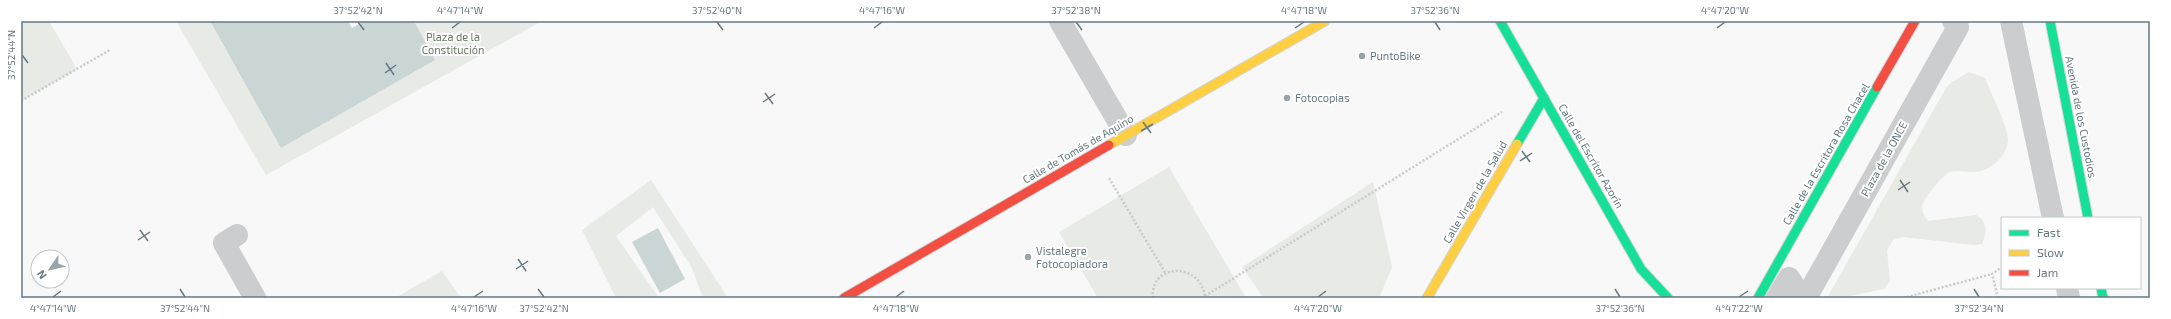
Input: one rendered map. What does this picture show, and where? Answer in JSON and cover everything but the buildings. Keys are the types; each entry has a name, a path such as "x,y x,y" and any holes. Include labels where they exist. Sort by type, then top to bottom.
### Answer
{"street":[{"path":"1060,21 1126,135"},
{"name":"Calle de Tomás de Aquino","path":"844,298 1325,21"},
{"name":"Calle del Escritor Azorín","path":"1500,21 1641,269 1668,298"},
{"name":"Calle de la Escritora Rosa Chacel","path":"1758,298 1915,21"},
{"name":"Plaza de la ONCE","path":"1806,298 1958,27 1954,21"},
{"path":"2011,21 2053,217"},
{"name":"Avenida de los Custodios","path":"2050,21 2088,217"},
{"name":"Calle Virgen de la Salud","path":"1428,298 1544,98"},
{"path":"237,235 224,243 255,298"},
{"path":"1777,298 1789,278 1802,298"}],"path":[{"path":"21,101 110,50"},
{"path":"1153,298 1155,285 1166,274 1180,270 1190,273 1198,280 1204,288 1205,297 1539,90"},
{"path":"1094,154 1166,274"},
{"path":"1903,298 1992,274 2001,268"},
{"path":"1992,274 1998,298"}],"green space":[{"path":"21,21 49,21 77,69 21,101"},
{"name":"Plaza de la Constitución","path":"176,21 210,21 281,148 435,60 414,21 542,21 266,175"},
{"path":"1969,72 1985,78 2006,129 2008,136 2007,147 2000,159 1984,170 1978,172 1953,171 1947,174 1929,193 1923,203 1922,209 1928,221 1976,215 1983,221 1985,228 1985,236 1982,244 1974,245 1903,237 1893,240 1887,250 1890,281 1884,289 1841,298 1827,298 1946,88 1952,82"},
{"path":"1169,167 1246,298 1098,298 1059,232"},
{"path":"651,180 728,298 703,298 692,268 653,207 616,236 659,298 616,298 582,230"},
{"path":"1373,182 1392,267 1379,298 1264,298 1242,267"},
{"path":"442,271 461,298 395,298"}],"shaded area":[{"path":"210,21 348,21 352,28 364,21 414,21 435,60 281,148"},
{"path":"658,228 685,279 660,293 632,242"}],"traffic: fast":[{"path":"1500,21 1641,269 1668,298"},
{"path":"2050,21 2088,217"},
{"path":"1758,298 1877,87"},
{"path":"1517,144 1544,98"},
{"path":"2101,289 2103,298"}],"traffic: slow":[{"path":"1109,145 1325,21"},
{"path":"1427,298 1517,144"}],"traffic: jam":[{"path":"1877,87 1915,21"},
{"path":"844,298 1109,145"}],"place":[{"name":"PuntoBike","path":"1362,56"},
{"name":"Fotocopias","path":"1287,98"},
{"name":"Vistalegre Fotocopiadora","path":"1028,257"}]}
